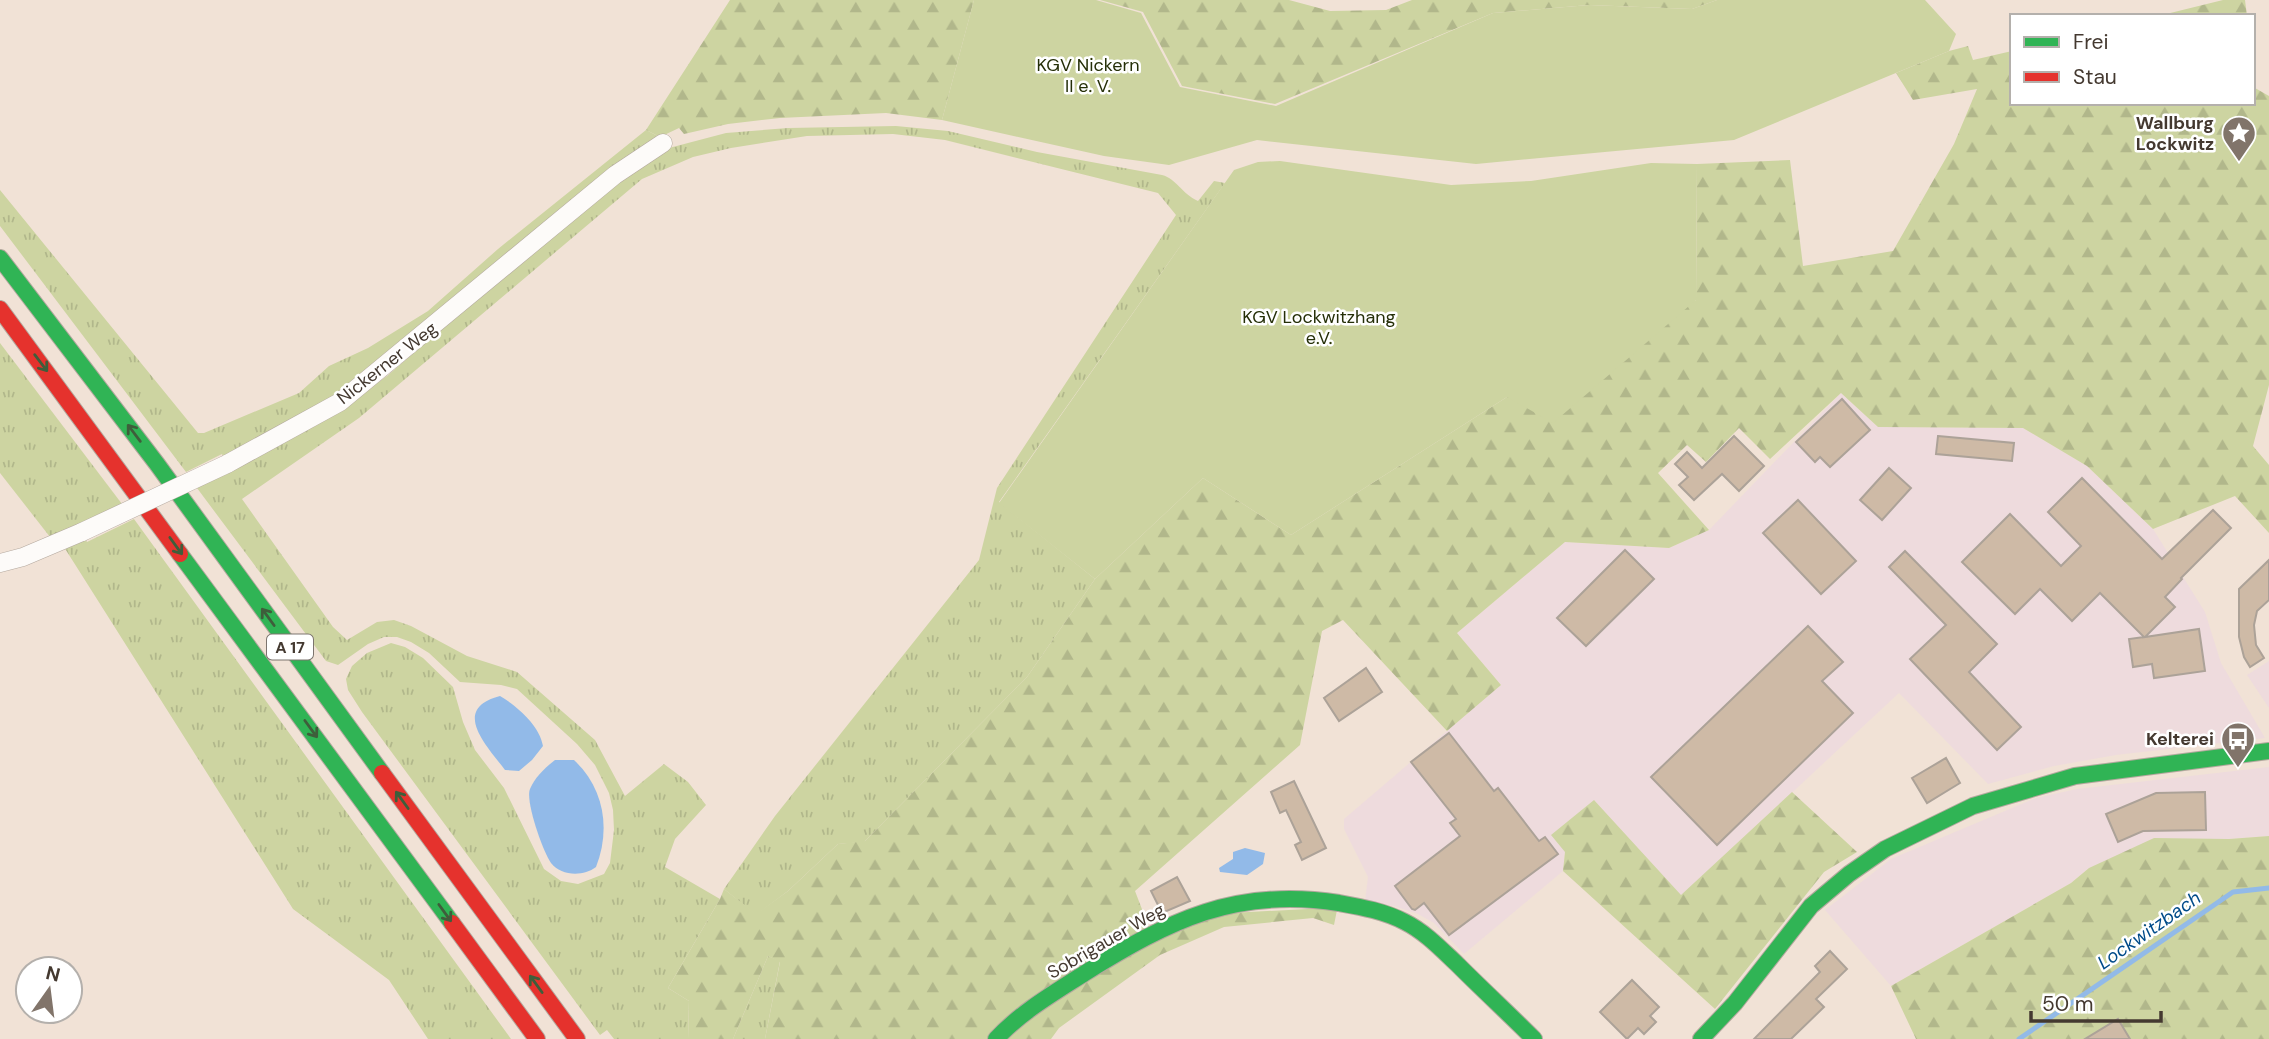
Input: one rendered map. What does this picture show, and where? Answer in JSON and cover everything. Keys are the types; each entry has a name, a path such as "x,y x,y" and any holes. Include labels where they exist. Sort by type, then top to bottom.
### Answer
{"main road":[{"name":"A 17","path":"0,258 157,464 577,1039"},
{"name":"A 17","path":"0,309 537,1039"},
{"path":"1700,1039 1735,1003 1811,906 1849,874 1898,843 1973,806 2075,776 2269,751"},
{"name":"Sobrigauer Weg","path":"996,1039 1012,1021 1128,947 1182,919 1213,907 1242,902 1308,898 1379,912 1407,923 1428,937 1534,1039"}],"street":[{"name":"Nickerner Weg","path":"0,563 23,558 227,464 340,402 615,175 663,143"}],"shaded area":[{"path":"1841,393 1878,427 2023,428 2087,466 2153,529 2205,612 2221,663 2265,738 2116,755 2054,766 1988,784 1899,693 1681,896 1594,800 1565,852 1563,871 1464,954 1434,923 1418,914 1365,901 1368,877 1344,829 1344,819 1501,685 1457,633 1565,542 1669,548 1709,530"},
{"path":"2269,661 2269,708 2247,675"},
{"path":"2269,767 2269,836 2229,839 2089,868 2071,883 1891,986 1825,910 1891,859 2036,798 2077,789"}],"green space":[{"path":"730,0 974,0 942,120 886,113 780,118 728,124 684,134 679,128 660,137 646,130"},
{"name":"KGV Nickern II e. V.","path":"974,0 1096,0 1141,13 1180,87 1276,106 1493,13 1589,5 1692,9 1717,0 1925,0 1956,34 1949,51 1734,140 1476,164 1257,140 1169,165 1104,156 942,120"},
{"path":"1100,0 1289,0 1330,11 1386,10 1412,0 1717,0 1692,9 1589,5 1493,13 1275,104 1182,86 1143,12"},
{"path":"2223,0 2245,0 2247,14 2166,14"},
{"path":"1968,46 1973,60 2010,51 2010,105 2255,105 2255,88 2269,96 2269,385 2253,446 2269,465 2269,533 2235,496 2153,529 2087,466 2023,428 1878,427 1841,393 1770,459 1739,428 1706,462 1687,445 1658,473 1709,530 1669,548 1565,542 1457,633 1501,685 1447,731 1343,620 1322,631 1300,745 1135,891 1153,938 1211,914 1326,908 1337,910 1334,925 1313,918 1224,927 1160,955 1059,1028 1051,1039 765,1039 780,962 768,956 733,1039 688,1039 689,1001 668,988 724,889 756,914 788,891 838,844 865,841 1027,677 1095,579 1203,478 1291,535 1507,397 1696,300 1697,164 1790,160 1803,266 1893,251 1954,144 1977,89 1913,100 1896,73"},
{"path":"896,126 948,131 1037,152 1162,175 1198,201 1214,181 1225,183 999,502 1095,579 1027,677 864,842 838,844 788,891 756,915 724,889 775,816 979,560 997,488 1176,215 1158,193 945,140 893,134 807,136 693,157 642,179 359,418 242,499 333,627 347,640 377,622 394,620 411,626 467,656 517,672 595,740 625,796 664,764 688,782 706,805 675,839 665,867 720,899 668,988 689,1001 688,1039 614,1039 607,1030 600,1035 362,712 348,690 346,679 352,666 367,653 391,643 405,647 423,658 453,687 475,750 504,788 544,869 561,881 578,884 604,874 610,863 614,830 613,810 609,793 595,765 577,744 517,689 460,682 429,653 411,642 397,637 384,637 368,644 338,665 326,661 197,488 317,425 387,376 525,257 625,176 669,148 726,133 788,128"},
{"path":"646,130 660,137 333,396 224,458 222,454 186,472 0,226 0,190 198,433 204,433 299,393 329,366 368,348 428,311 498,249"},
{"name":"KGV Lockwitzhang e.V.","path":"1280,161 1451,185 1531,181 1651,163 1697,164 1696,300 1553,423 1507,397 1291,535 1203,478 1095,579 999,503 1234,170 1258,162"},
{"path":"0,343 122,504 50,537 0,473"},
{"path":"134,519 511,1039 428,1039 389,980 293,909 64,547 84,537 87,542"},
{"path":"1792,792 1857,852 1824,872 1715,1009 1563,871 1565,852 1551,835 1594,800 1681,895"},
{"path":"2269,836 2269,1039 1916,1039 1891,986 2071,883 2089,868 2154,838 2229,839"},
{"path":"768,956 780,961 765,1039 733,1039"}],"water":[{"path":"500,696 527,717 543,746 519,771 505,770 477,729 477,710 485,702"},
{"path":"555,760 574,760 592,783 602,810 603,838 596,867 579,874 560,871 551,863 532,815 530,789 541,773"},
{"path":"1245,848 1265,853 1263,864 1247,875 1220,872 1219,868 1233,859 1233,852"}],"building":[{"path":"1842,399 1870,430 1830,467 1820,457 1815,462 1796,442"},
{"path":"1734,436 1764,466 1739,491 1722,474 1694,500 1679,485 1688,477 1675,464 1687,452 1702,468"},
{"path":"1938,436 2014,443 2012,461 1936,454"},
{"path":"1889,468 1911,488 1882,520 1860,500"},
{"path":"2082,478 2162,559 2213,510 2231,528 2165,597 2175,607 2145,637 2199,629 2205,671 2154,678 2152,664 2133,667 2129,639 2144,637 2100,593 2072,621 2040,589 2015,614 1962,562 2010,514 2061,566 2081,546 2048,512"},
{"path":"1798,500 1856,561 1821,594 1763,533"},
{"path":"1625,550 1654,579 1586,646 1557,618"},
{"path":"1905,551 1997,644 1969,672 2021,727 1997,750 1910,659 1946,625 1889,567"},
{"path":"2269,560 2269,600 2257,611 2254,625 2256,645 2264,658 2250,667 2244,657 2239,637 2239,589"},
{"path":"1808,626 1843,662 1822,681 1853,713 1717,845 1651,777"},
{"path":"1366,668 1382,692 1339,721 1324,698"},
{"path":"1449,733 1494,791 1498,788 1539,841 1545,837 1558,854 1449,935 1424,903 1415,910 1412,909 1395,886 1460,836 1450,823 1456,819 1411,762"},
{"path":"1946,758 1960,783 1927,803 1912,778"},
{"path":"1294,781 1326,848 1302,860 1295,845 1301,842 1286,810 1280,813 1271,792"},
{"path":"2205,792 2206,830 2143,831 2118,842 2106,814 2156,793"},
{"path":"1177,877 1190,901 1162,913 1151,891"},
{"path":"1830,951 1847,969 1816,999 1824,1007 1791,1039 1754,1039 1820,972 1815,966"},
{"path":"1632,980 1659,1007 1650,1016 1656,1022 1644,1034 1638,1028 1627,1039 1600,1012"},
{"path":"2118,1019 2130,1039 2085,1039"}],"waterway":[{"name":"Lockwitzbach","path":"2019,1039 2233,892 2269,888"}],"traffic: fast":[{"path":"0,258 157,464 382,773"},
{"path":"180,554 452,923"},
{"path":"1701,1039 1735,1003 1811,906 1849,874 1885,849 1973,806 2075,776 2269,751"},
{"path":"996,1039 1027,1012 1062,988 1116,954 1176,923 1236,904 1302,899 1372,910 1412,926 1439,947 1534,1039"}],"traffic: jam":[{"path":"0,309 180,554"},
{"path":"382,773 577,1039"},
{"path":"452,923 537,1039"}],"place":[{"name":"Wallburg Lockwitz","path":"2239,163"},
{"name":"Kelterei","path":"2238,769"}]}
